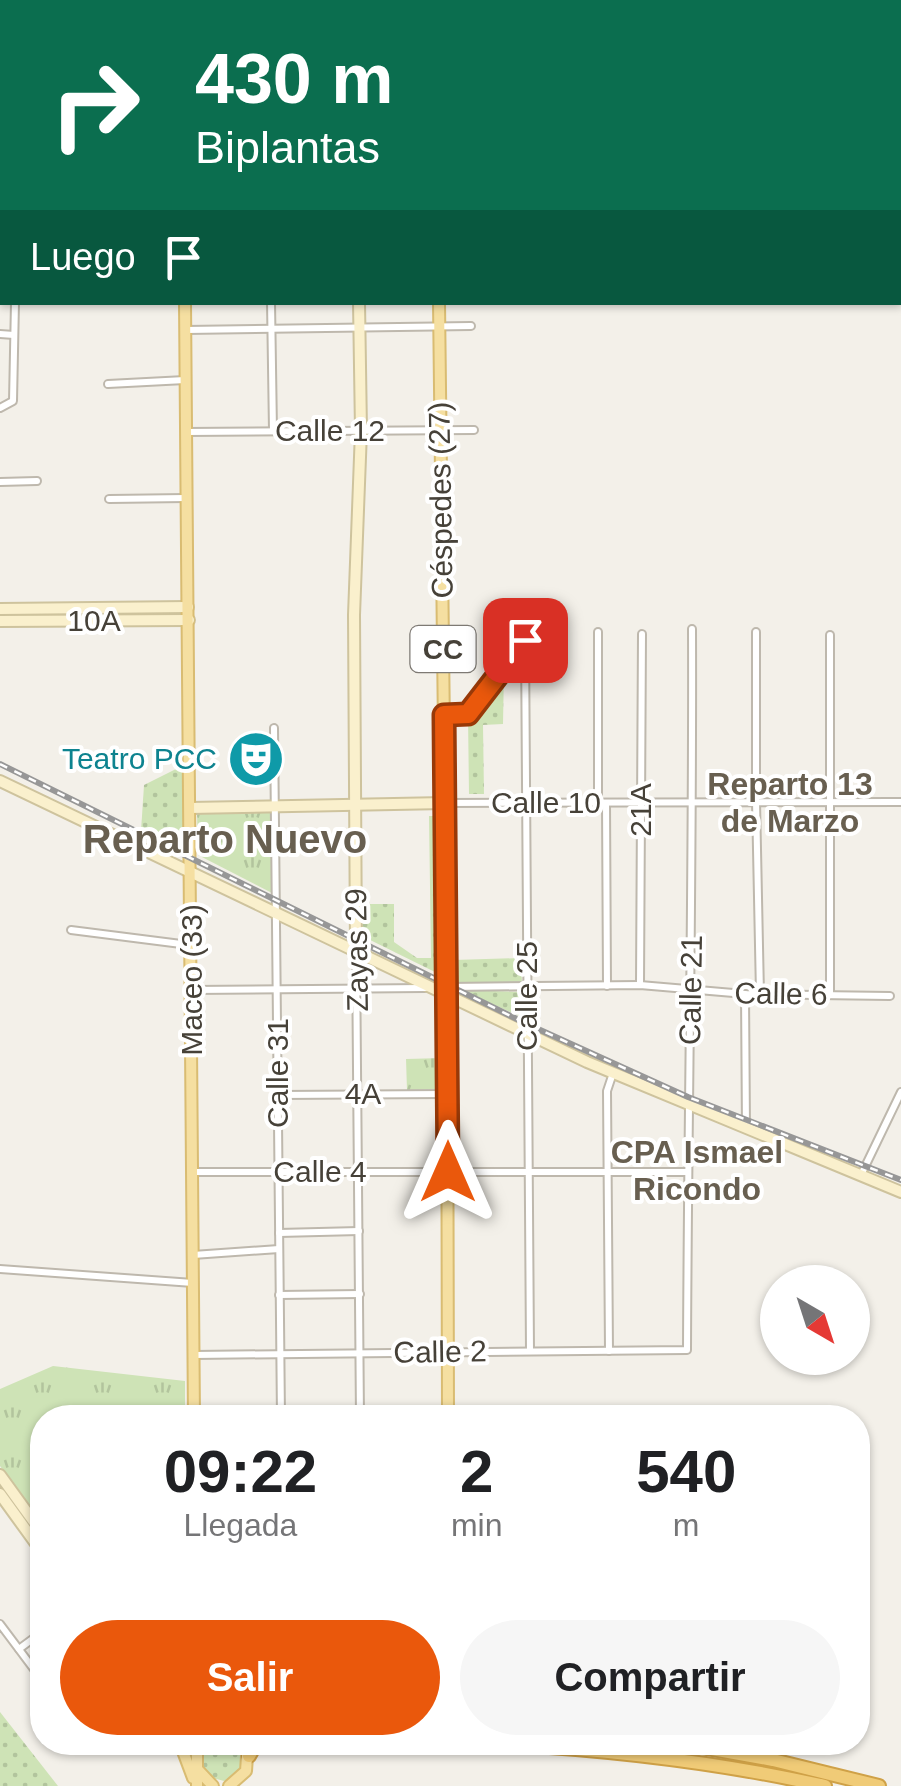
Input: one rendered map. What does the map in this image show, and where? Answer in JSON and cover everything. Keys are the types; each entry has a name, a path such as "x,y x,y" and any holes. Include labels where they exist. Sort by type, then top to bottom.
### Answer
{"highway":[{"path":"645,1755 736,1767 825,1786"},
{"path":"744,1755 880,1786"}],"main road":[{"name":"Maceo (33)","path":"185,305 194,1405"},
{"name":"Céspedes (27)","path":"439,305 448,1405"},
{"path":"184,1755 195,1786"},
{"path":"195,1786 197,1755"},
{"path":"229,1786 246,1771 248,1755"},
{"path":"197,1768 213,1786"}],"street":[{"path":"0,408 13,401 15,305"},
{"path":"271,305 273,431"},
{"name":"Zayas 29","path":"360,305 361,430 354,615 360,1405"},
{"path":"185,330 471,326"},
{"path":"0,334 14,335"},
{"path":"108,384 185,380"},
{"name":"Calle 12","path":"186,432 474,430"},
{"path":"0,482 36,481"},
{"path":"109,499 187,498"},
{"name":"10A","path":"0,609 188,606"},
{"path":"31,608 32,621"},
{"name":"10A","path":"0,621 188,620"},
{"name":"Calle 21","path":"687,1350 688,1106 693,991 692,629"},
{"path":"598,632 606,986"},
{"path":"756,632 760,994"},
{"name":"21A","path":"640,985 642,634"},
{"path":"830,635 830,995"},
{"name":"Calle 25","path":"444,715 468,714 525,640 530,1352"},
{"name":"Calle 31","path":"274,728 280,1405"},
{"path":"0,781 431,988"},
{"name":"Calle 10","path":"190,808 901,802"},
{"path":"71,930 192,946"},
{"name":"Calle 6","path":"447,991 640,985 745,994 890,996"},
{"path":"192,990 447,991 526,1034 613,1073 901,1192"},
{"path":"745,994 746,1129"},
{"path":"609,1350 607,1091 613,1073"},
{"path":"860,1176 901,1092"},
{"name":"4A","path":"278,1095 448,1094"},
{"name":"Calle 4","path":"192,1172 688,1172"},
{"path":"278,1232 359,1231"},
{"path":"193,1254 279,1249"},
{"path":"0,1269 193,1283"},
{"path":"279,1295 360,1294"},
{"name":"Calle 2","path":"193,1354 687,1350"},
{"path":"0,1475 30,1517"},
{"path":"0,1494 30,1535"},
{"path":"0,1624 30,1663"},
{"path":"20,1649 30,1641"},
{"path":"188,1755 197,1768"}],"green space":[{"path":"504,670 503,724 483,725 484,794 469,794 468,716"},
{"path":"182,766 184,850 141,831 144,785"},
{"path":"270,812 272,893 198,855 197,813"},
{"path":"429,816 439,816 441,975 362,936 362,904 394,904 394,942 417,958 431,958"},
{"path":"521,958 522,984 455,983 453,960"},
{"path":"462,990 522,992 523,1018"},
{"path":"443,1058 443,1089 407,1090 406,1059"},
{"path":"53,1366 185,1381 185,1405 30,1405 30,1507 0,1466 0,1389"},
{"path":"0,1712 58,1786 0,1786"},
{"path":"204,1755 242,1755 240,1773 224,1781 209,1777 203,1767"}],"railway":[{"path":"0,764 527,1024 688,1097 901,1180"}],"place":[{"name":"Teatro PCC","path":"256,759"}],"district":[{"name":"Reparto 13 de Marzo","path":"790,802"},
{"name":"Reparto Nuevo","path":"225,839"},
{"name":"CPA Ismael Ricondo","path":"697,1170"}],"route":[{"path":"448,1172 444,715 468,714 525,640"}]}
